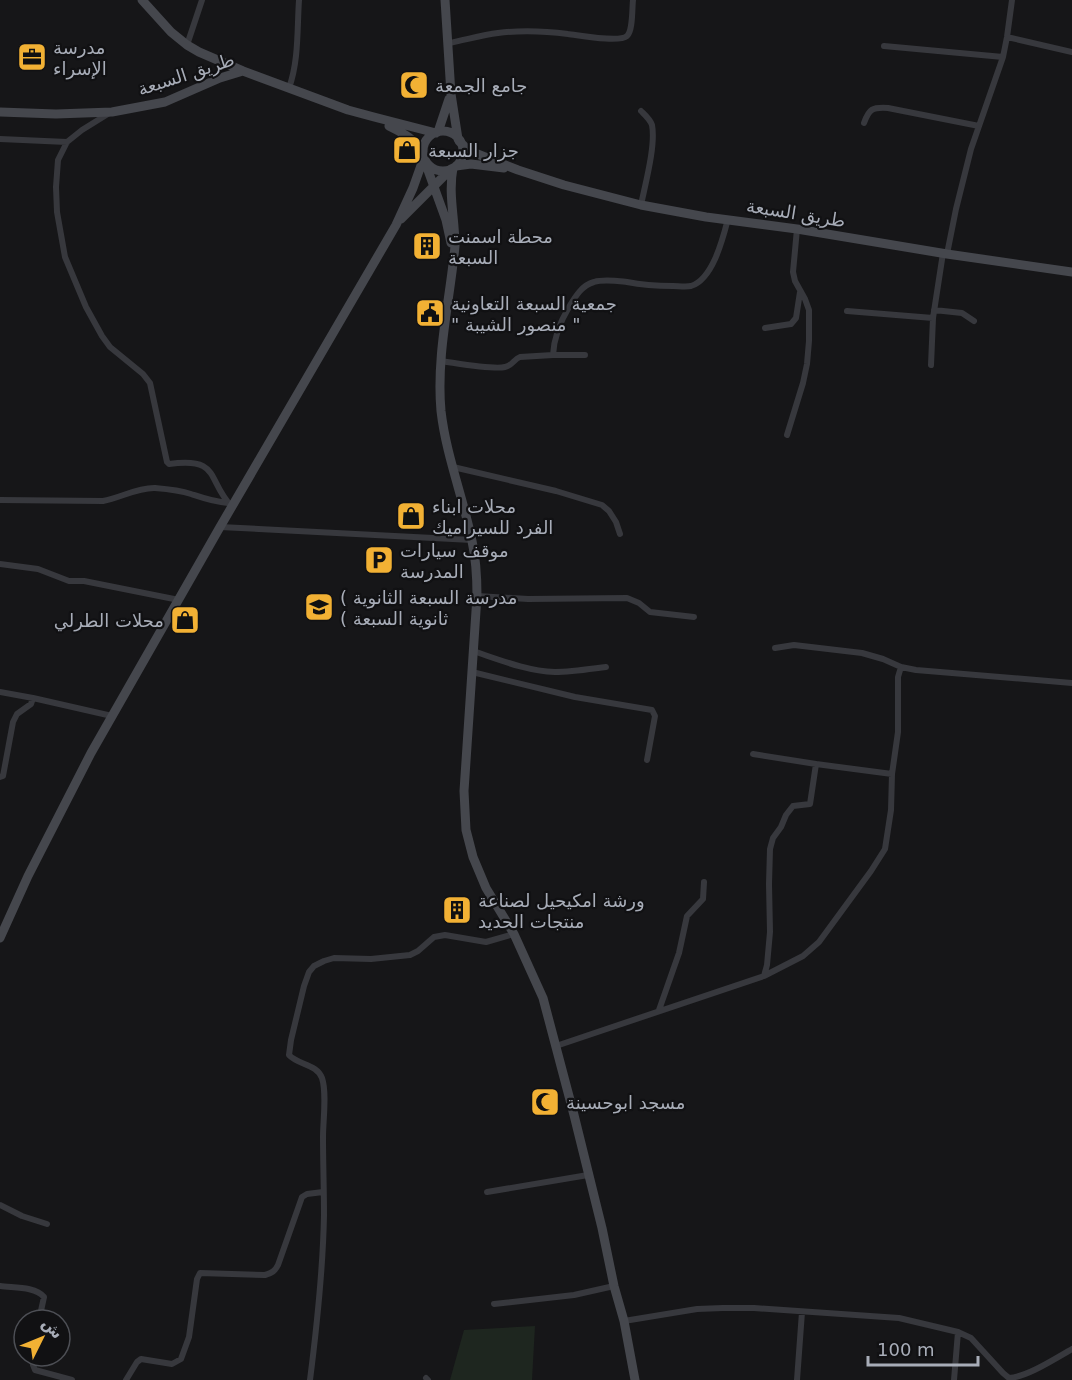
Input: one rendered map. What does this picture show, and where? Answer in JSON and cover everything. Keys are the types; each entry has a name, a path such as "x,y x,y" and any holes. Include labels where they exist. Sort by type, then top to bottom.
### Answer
{"street":[{"path":"142,0 155,16 187,45 243,71"},
{"path":"187,45 202,0"},
{"path":"289,88 294,76 296,61 299,0"},
{"path":"396,225 460,161 462,154 451,94 445,0"},
{"path":"448,43 518,31 566,33 604,39 624,38 628,35 632,20 633,0"},
{"path":"931,365 933,314 945,254 971,149 1003,57 1012,0"},
{"path":"1007,37 1072,52"},
{"path":"884,46 1003,57"},
{"name":"طريق السبعة","path":"0,112 56,114 111,112 165,102 220,78 243,71 374,117 437,132"},
{"path":"0,938 28,876 91,753 220,527 230,505 396,225 413,188 424,156 426,140 437,132 451,94"},
{"path":"864,123 867,114 878,107 979,126"},
{"path":"641,111 649,119 653,137 641,205"},
{"path":"111,112 67,142 58,160 57,212 65,257 86,307 102,336 110,347 143,374 150,383 167,462 169,464 192,462 204,466 210,471 230,505"},
{"name":"طريق السبعة","path":"374,117 407,135 424,156"},
{"path":"437,132 447,132 475,153 518,170"},
{"path":"0,139 67,142"},
{"path":"424,156 429,166 436,170 443,171 471,164 518,170"},
{"path":"424,156 446,220 454,256"},
{"path":"453,168 451,202 455,231 454,256 441,361 441,410 472,540 476,568 477,596 464,791 466,830 473,857 486,888 514,934 543,998 602,1228 635,1380"},
{"name":"طريق السبعة","path":"518,170 641,205 706,217 1072,272"},
{"path":"553,355 561,319 573,299 584,287 599,281 691,286 701,279 713,263 728,219"},
{"path":"787,435 807,364 809,309 795,282 793,272 797,229"},
{"path":"765,328 791,324 796,318 801,291"},
{"path":"846,311 962,313 974,321"},
{"path":"441,361 499,368 509,366 520,357 585,355"},
{"path":"453,467 556,491 602,505 616,522 620,534"},
{"path":"0,500 103,501 132,491 154,488 178,490 230,505"},
{"path":"220,527 472,540"},
{"path":"0,564 38,569 69,581 84,581 179,600"},
{"path":"477,596 528,599 627,598 634,600 650,612 694,617"},
{"path":"775,648 794,645 862,652 901,667 916,670 1072,683"},
{"path":"473,651 510,663 555,672 606,667"},
{"path":"556,1046 764,976 792,963 813,948 832,926 885,849 898,732 898,677 901,667"},
{"path":"472,672 574,697 652,710 655,716 647,760"},
{"path":"0,692 112,716"},
{"path":"0,777 3,776 7,762 12,722 17,714 31,704 33,698"},
{"path":"753,754 892,774"},
{"path":"764,976 770,932 770,849 773,838 790,809 796,805 810,804 816,764"},
{"path":"659,1010 679,953 687,916 703,899 704,882"},
{"path":"310,1380 320,1295 324,1216 324,1091 322,1076 318,1071 296,1061 289,1055 309,972 314,966 334,958 371,959 410,955 434,937 445,935 486,942 514,934"},
{"path":"487,1192 588,1175"},
{"path":"126,1380 136,1362 141,1359 172,1364 180,1359 189,1337 200,1273 270,1274 278,1265 302,1197 323,1192"},
{"path":"0,1205 22,1216 47,1224"},
{"path":"494,1304 574,1295 614,1286"},
{"path":"0,1287 33,1290 42,1294 44,1297 42,1308"},
{"path":"624,1321 697,1309 723,1308 899,1318 958,1332 970,1338 1009,1378 1015,1378 1072,1349"},
{"path":"797,1380 802,1312"},
{"path":"954,1380 958,1332"},
{"path":"34,1368 72,1380"}],"shaded area":[{"path":"535,1326 532,1380 450,1380 464,1330"}],"place":[{"name":"مدرسة الإسراء","path":"32,57"},
{"name":"جامع الجمعة","path":"414,85"},
{"name":"جزار السبعة","path":"407,150"},
{"name":"محطة اسمنت السبعة","path":"427,246"},
{"name":"جمعية السبعة التعاونية \" منصور الشيبة \"","path":"430,313"},
{"name":"محلات ابناء الفرد للسيراميك","path":"411,516"},
{"name":"موقف سيارات المدرسة","path":"379,560"},
{"name":"( مدرسة السبعة الثانوية ( ثانوية السبعة","path":"319,607"},
{"name":"محلات الطرلي","path":"185,620"},
{"name":"ورشة امكيحيل لصناعة منتجات الحديد","path":"457,910"},
{"name":"مسجد ابوحسينة","path":"545,1102"}]}
